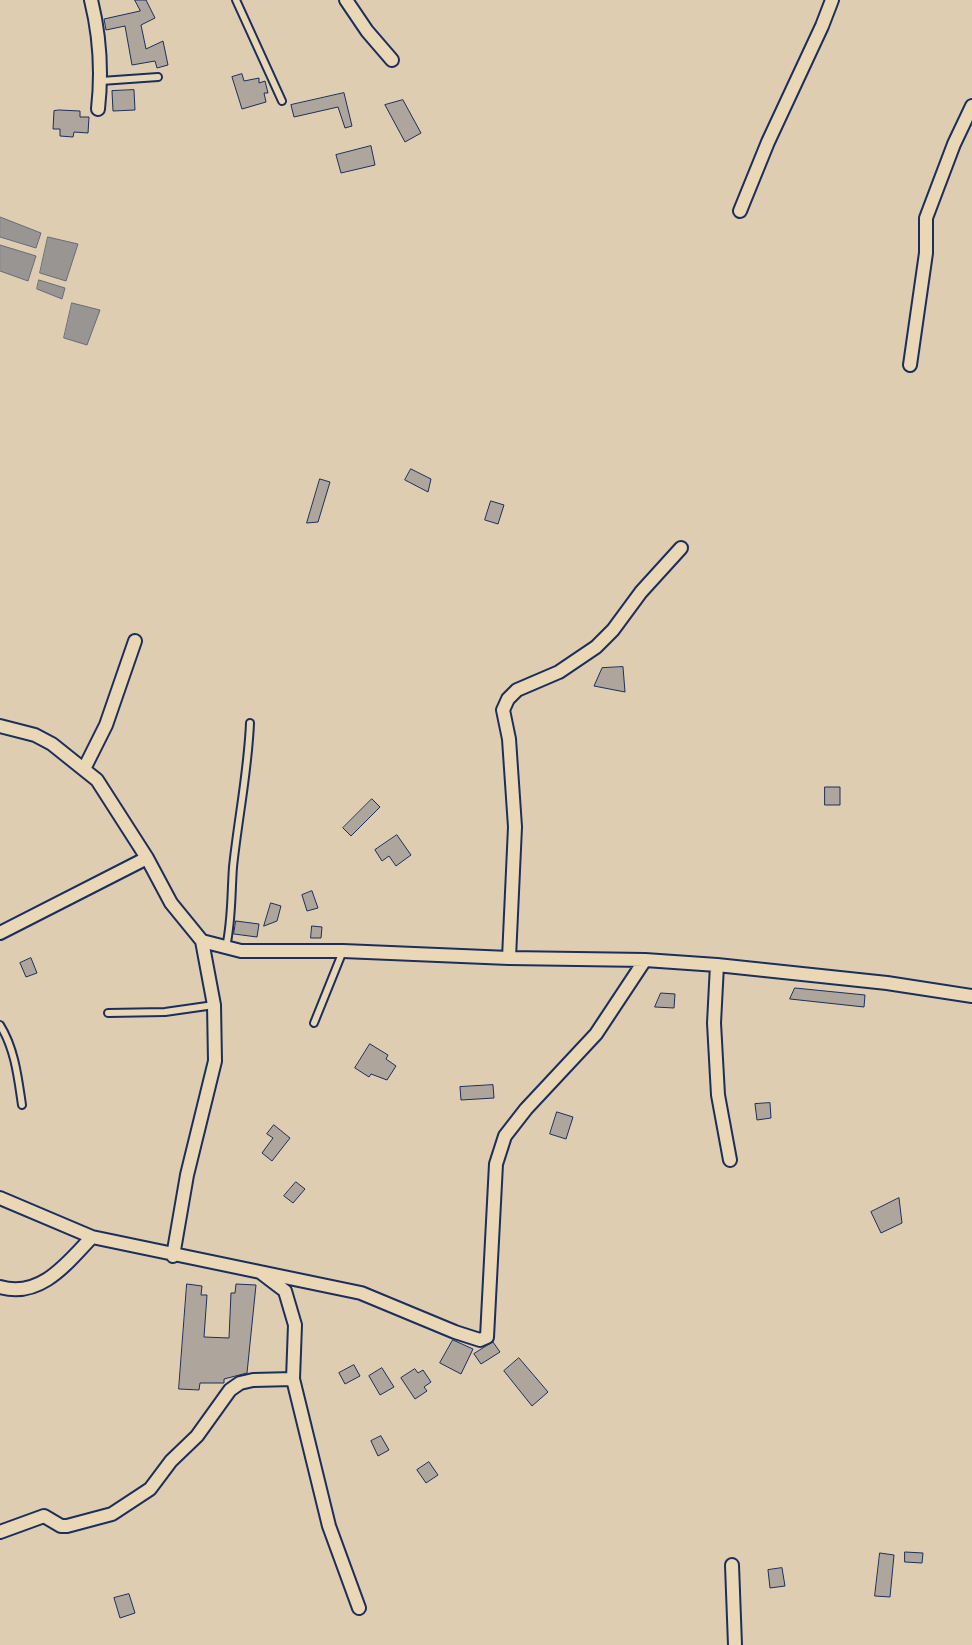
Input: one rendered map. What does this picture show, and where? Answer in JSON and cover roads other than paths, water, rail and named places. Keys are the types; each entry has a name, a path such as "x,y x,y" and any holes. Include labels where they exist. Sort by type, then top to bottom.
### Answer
{"street":[{"path":"91,0 96,20 101,81 98,109"},
{"path":"346,0 367,31 392,60"},
{"path":"740,211 768,142 822,26 832,0"},
{"path":"910,365 926,254 926,218 954,144 972,106"},
{"path":"509,958 515,827 509,739 503,710 508,699 517,690 558,672 596,647 613,630 641,592 681,548"},
{"path":"84,769 106,724 134,640"},
{"path":"0,726 35,735 52,744 97,780 147,858 171,903 202,941 214,1005 215,1061 187,1176 173,1256"},
{"path":"0,933 147,858"},
{"path":"202,941 241,951 343,951 509,958 645,960 717,965 886,983 972,996"},
{"path":"0,1198 92,1237 173,1256 361,1293 480,1340 487,1337 496,1164 505,1136 526,1109 596,1034 645,960"},
{"path":"717,965 714,1023 718,1094 730,1160"},
{"path":"0,1287 31,1287 51,1279 92,1237"},
{"path":"260,1272 285,1292 295,1325 293,1379 329,1526 359,1608"},
{"path":"0,1532 44,1516 61,1526 67,1526 112,1514 150,1489 171,1461 197,1436 230,1390 240,1383 253,1380 293,1379"},
{"path":"732,1565 734,1645"}],"lane":[{"path":"236,0 282,101"},
{"path":"101,81 158,77"},
{"path":"226,947 231,923 233,868 249,762 250,723"},
{"path":"314,1023 343,951"},
{"path":"108,1013 165,1012 214,1005"},
{"path":"0,1025 5,1033 17,1069 22,1105"}]}
